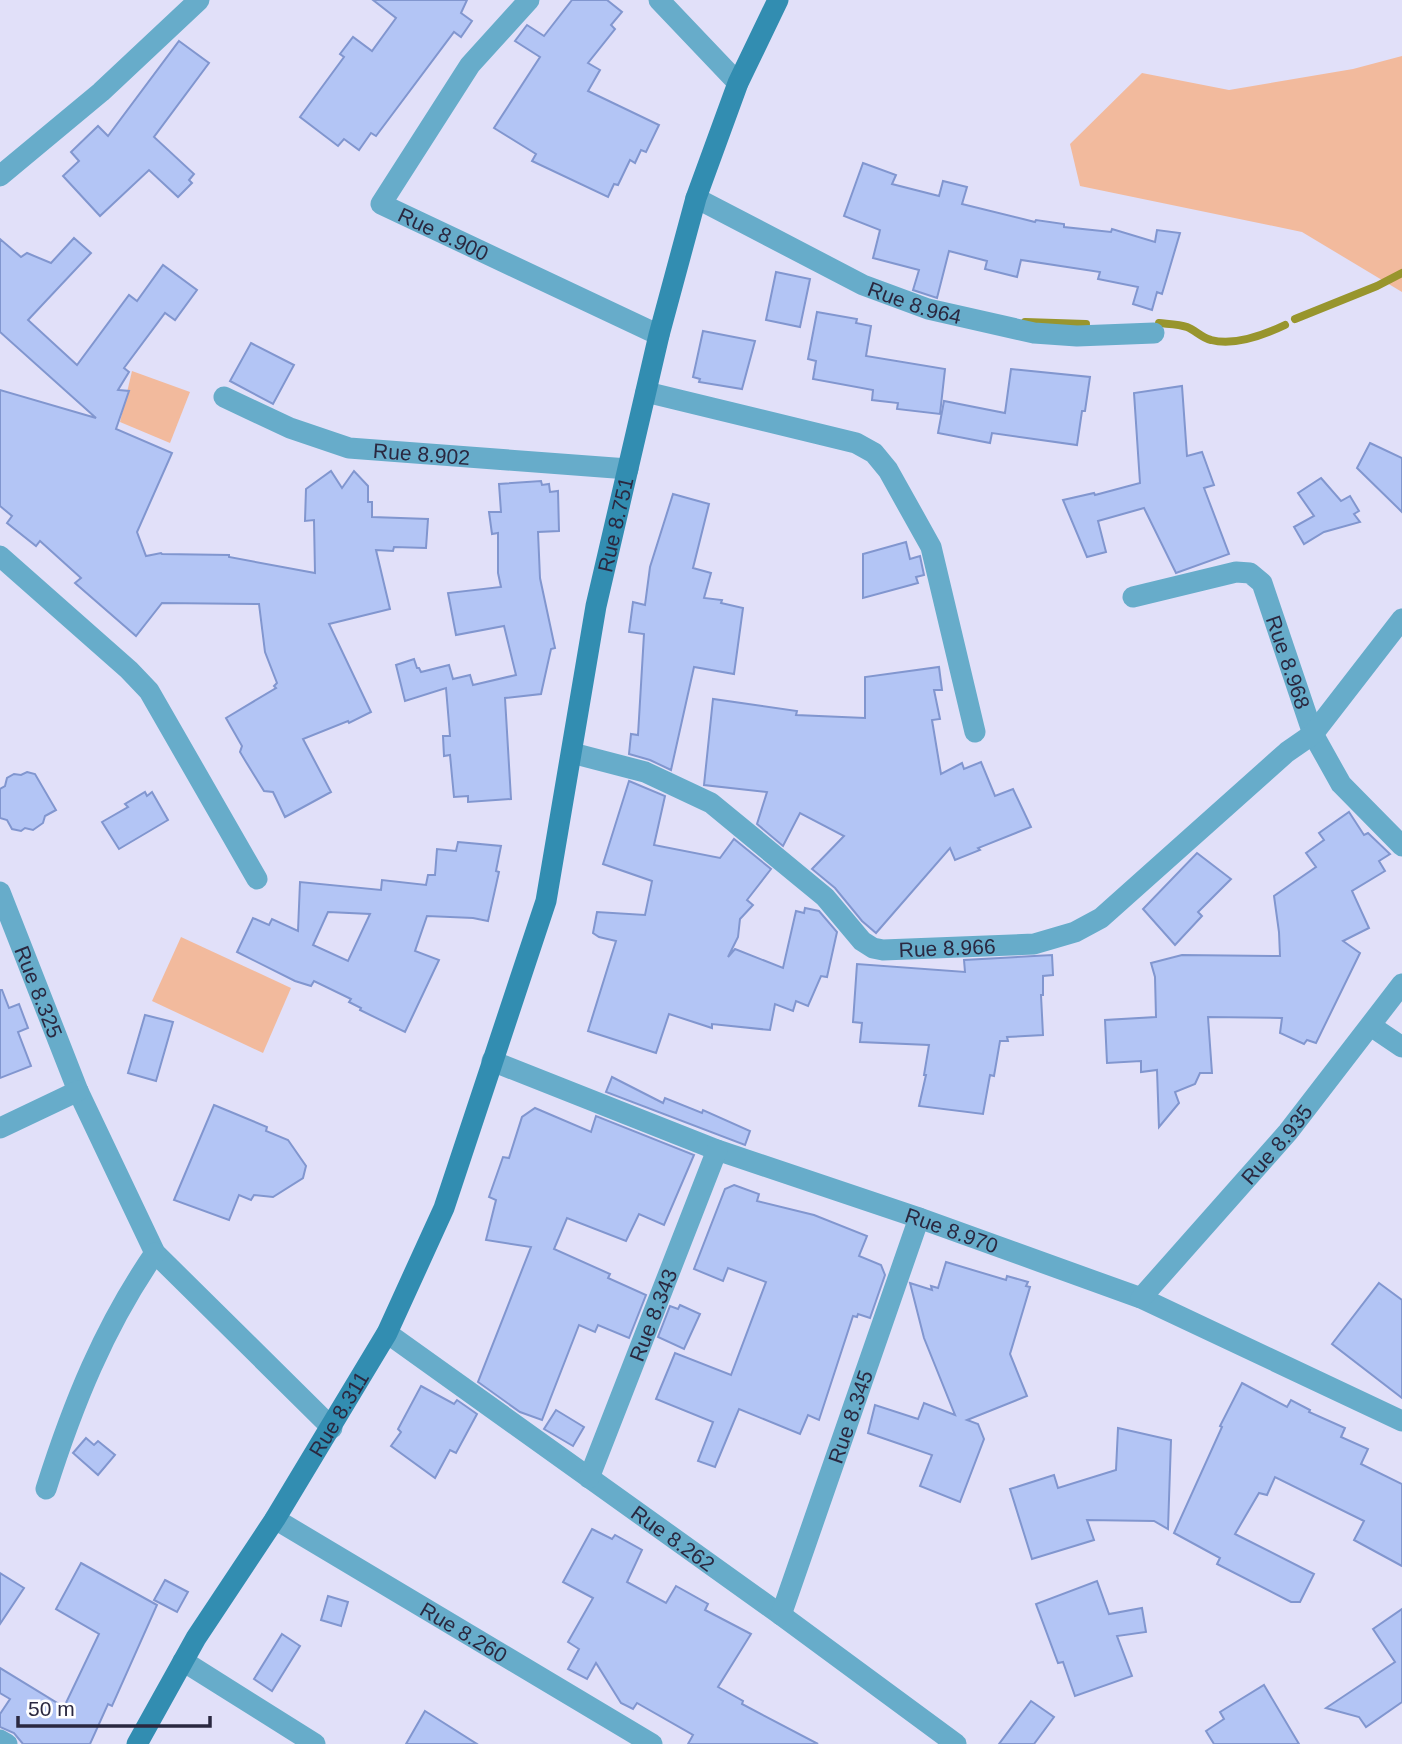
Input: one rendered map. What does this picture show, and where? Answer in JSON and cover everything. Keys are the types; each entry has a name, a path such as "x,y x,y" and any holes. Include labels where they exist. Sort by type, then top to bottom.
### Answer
{"main road":[{"name":"Rue 8.751","path":"492,1061 546,901 596,606 659,335 696,198 738,83 778,0"},
{"name":"Rue 8.311","path":"136,1744 196,1638 332,1428 387,1333 444,1208 492,1061"}],"street":[{"path":"0,176 101,92 199,0"},
{"name":"Rue 8.900","path":"529,0 470,65 381,204 659,335"},
{"path":"659,0 738,83"},
{"name":"Rue 8.964","path":"696,198 863,285 928,309 1034,333 1077,336 1154,333"},
{"path":"646,392 856,443 874,453 888,470 931,547 975,732"},
{"name":"Rue 8.902","path":"224,397 290,428 349,448 628,468"},
{"path":"0,556 149,691 257,879"},
{"name":"Rue 8.968","path":"1133,597 1236,572 1250,573 1262,583 1313,734 1341,784 1402,846"},
{"name":"Rue 8.966","path":"572,752 645,772 712,803 825,897 862,941 873,948 883,950 1034,944 1075,932 1101,918 1287,752 1313,734 1402,619"},
{"name":"Rue 8.325","path":"0,892 78,1091 155,1254"},
{"name":"Rue 8.935","path":"1141,1298 1288,1132 1402,984"},
{"path":"1371,1026 1402,1048"},
{"name":"Rue 8.970","path":"492,1061 717,1150 919,1217 1141,1298 1402,1421"},
{"path":"0,1128 78,1091"},
{"name":"Rue 8.343","path":"589,1478 717,1150"},
{"name":"Rue 8.345","path":"781,1615 919,1217"},
{"path":"46,1489 63,1436 98,1348 133,1285 155,1254 332,1428"},
{"name":"Rue 8.262","path":"387,1333 781,1615 956,1744"},
{"name":"Rue 8.260","path":"275,1519 652,1744"},
{"path":"183,1661 315,1744"},
{"path":"0,1740 7,1744"}],"shaded area":[{"path":"1402,56 1402,292 1302,232 1080,186 1070,144 1142,73 1229,90 1353,69"},
{"path":"132,371 190,392 170,443 120,422"},
{"path":"181,937 291,988 263,1053 152,1001"}],"building":[{"path":"373,0 467,0 461,13 472,21 461,37 454,32 376,136 371,133 359,150 344,139 338,146 300,117 344,57 340,54 353,37 372,51 396,18"},
{"path":"572,0 607,0 622,12 611,25 615,29 588,63 600,70 588,91 659,125 646,152 641,150 635,163 630,160 618,185 614,184 608,197 532,161 536,154 494,128 540,57 515,41 527,25 544,36"},
{"path":"179,41 209,63 154,137 194,174 189,180 192,183 178,197 149,170 100,216 63,176 79,161 71,152 98,126 108,136"},
{"path":"863,163 896,175 892,184 939,196 943,181 967,187 962,204 1035,222 1036,220 1064,224 1064,227 1111,232 1112,229 1155,242 1157,230 1180,233 1162,294 1157,292 1152,310 1133,304 1138,287 1098,279 1100,272 1021,260 1017,277 985,269 987,261 949,251 937,298 913,290 919,270 873,258 880,230 844,216"},
{"path":"74,238 91,253 28,320 77,365 129,295 137,301 163,265 197,290 175,320 165,313 124,368 129,372 118,390 129,391 116,429 172,453 137,532 146,556 161,553 229,555 315,573 314,520 305,521 306,489 331,471 342,488 354,471 368,486 372,517 428,519 426,548 394,547 393,551 376,550 390,609 329,624 371,712 349,723 348,721 303,739 331,792 285,817 273,792 264,791 240,752 242,746 226,718 276,688 274,686 277,683 265,652 259,604 162,603 136,636 75,583 81,578 40,541 36,546 7,523 12,516 0,506 0,390 96,418 0,332 0,239 21,257 27,253 51,263"},
{"path":"776,272 810,279 800,327 766,320"},
{"path":"817,312 857,319 856,323 871,326 866,356 945,369 940,414 897,409 898,403 872,400 873,390 813,379 816,361 808,359"},
{"path":"703,331 755,341 742,389 699,382 700,379 693,377"},
{"path":"251,343 294,365 273,404 230,381"},
{"path":"1011,369 1090,377 1077,445 992,433 990,443 938,433 944,401 1005,413"},
{"path":"1182,386 1187,456 1202,452 1214,485 1204,488 1229,554 1176,573 1144,508 1098,521 1106,552 1087,557 1063,500 1140,483 1134,393"},
{"path":"1370,443 1402,458 1402,512 1357,468"},
{"path":"1321,478 1341,501 1350,496 1359,511 1354,514 1360,522 1324,532 1304,544 1294,527 1314,516 1298,493"},
{"path":"541,481 542,485 549,484 550,492 558,491 559,531 538,532 540,578 555,648 551,649 541,694 505,698 511,799 468,802 468,796 454,797 450,755 444,756 443,736 450,736 446,688 405,701 396,665 414,659 421,672 449,665 453,679 470,675 473,685 516,675 504,626 456,635 448,593 501,587 498,573 498,533 492,534 489,512 501,512 499,484"},
{"path":"673,494 709,504 693,568 711,573 704,598 722,600 721,603 743,608 734,674 694,667 671,770 629,754 631,734 638,735 644,634 629,632 633,602 645,605 650,567"},
{"path":"906,542 910,559 920,556 924,575 916,577 918,583 863,598 863,554"},
{"path":"939,667 942,690 934,690 940,719 932,720 941,774 962,763 964,769 981,762 995,796 1013,789 1031,827 955,860 950,848 876,933 862,921 835,888 812,869 844,836 800,813 783,846 757,824 767,792 704,785 713,699 797,711 796,715 865,718 865,677"},
{"path":"27,772 35,774 56,810 45,816 43,823 33,830 25,828 21,831 12,829 7,820 0,818 0,789 5,786 7,778"},
{"path":"629,781 665,796 654,845 720,858 734,839 771,869 747,900 753,905 740,919 738,937 728,957 735,949 783,968 796,911 804,913 805,908 819,911 837,932 827,977 821,976 808,1006 796,1001 793,1011 775,1004 770,1030 712,1024 712,1028 669,1014 656,1053 588,1031 616,941 593,933 597,912 645,915 652,881 603,864"},
{"path":"145,792 147,796 152,792 168,820 119,849 102,822 128,807 125,804"},
{"path":"1349,812 1364,835 1368,833 1390,854 1379,861 1385,871 1352,891 1369,928 1343,941 1360,953 1316,1043 1307,1040 1304,1044 1280,1033 1282,1018 1208,1017 1212,1073 1200,1073 1195,1084 1175,1092 1179,1103 1159,1127 1157,1070 1141,1072 1141,1061 1107,1063 1105,1020 1156,1017 1155,977 1151,963 1182,955 1280,956 1274,896 1316,867 1306,853 1324,840 1319,833"},
{"path":"458,842 501,846 496,871 499,872 488,921 427,916 415,951 439,960 405,1032 360,1010 361,1008 349,1002 351,999 314,981 311,986 295,981 237,952 253,918 269,925 272,919 298,931 300,882 381,890 382,880 426,885 428,875 435,875 437,849 456,851","holes":["328,912 370,914 348,961 313,945"]},
{"path":"1197,853 1231,879 1198,912 1202,916 1175,945 1143,909"},
{"path":"1052,955 1053,975 1043,976 1043,1035 1007,1037 1008,1041 1000,1041 983,1114 919,1106 929,1045 860,1042 862,1023 853,1022 857,964 965,972 964,960"},
{"path":"0,990 9,1008 19,1004 28,1028 18,1032 31,1066 0,1078"},
{"path":"145,1015 173,1022 156,1081 128,1073"},
{"path":"612,1077 663,1103 665,1098 702,1113 703,1110 750,1131 745,1145 606,1092"},
{"path":"214,1105 267,1127 266,1131 288,1140 306,1166 303,1178 273,1197 254,1195 251,1200 239,1195 229,1220 174,1200"},
{"path":"535,1108 591,1132 596,1116 694,1155 664,1225 639,1214 626,1241 567,1218 554,1249 610,1274 608,1278 646,1295 629,1338 598,1325 595,1332 579,1325 542,1420 520,1412 478,1382 531,1247 486,1240 496,1200 489,1197 503,1157 509,1158 522,1117"},
{"path":"734,1185 759,1194 757,1201 814,1215 867,1236 859,1256 881,1265 885,1275 870,1318 858,1314 857,1317 853,1316 819,1420 808,1415 800,1434 739,1409 715,1467 698,1461 713,1422 656,1399 675,1353 731,1375 766,1282 728,1268 723,1281 694,1269 725,1189"},
{"path":"946,1262 1006,1280 1007,1276 1028,1282 1026,1286 1030,1287 1010,1354 1027,1396 967,1420 978,1424 984,1439 960,1502 920,1486 932,1455 868,1433 875,1405 918,1419 924,1403 955,1415 924,1338 910,1283 932,1290 931,1286 938,1288"},
{"path":"1379,1283 1402,1300 1402,1398 1332,1344"},
{"path":"680,1305 700,1314 684,1349 658,1337 670,1306 678,1309"},
{"path":"1242,1383 1287,1407 1291,1400 1310,1410 1309,1412 1345,1428 1341,1437 1368,1449 1361,1464 1402,1484 1402,1566 1354,1540 1364,1521 1275,1477 1267,1495 1259,1493 1235,1534 1314,1574 1300,1602 1291,1602 1217,1564 1220,1558 1174,1533 1222,1427 1220,1426"},
{"path":"421,1386 454,1404 457,1400 477,1414 456,1453 450,1450 435,1478 391,1446 401,1432 398,1429"},
{"path":"556,1410 584,1427 573,1446 544,1429"},
{"path":"1118,1428 1171,1440 1168,1529 1154,1521 1087,1520 1094,1540 1032,1559 1010,1489 1054,1475 1058,1488 1116,1470"},
{"path":"86,1438 94,1445 98,1441 115,1455 98,1475 73,1453"},
{"path":"592,1529 612,1539 615,1535 642,1550 627,1582 666,1603 676,1586 708,1604 705,1610 751,1634 718,1687 743,1701 742,1704 818,1744 688,1744 693,1735 637,1703 633,1709 621,1703 596,1663 587,1679 568,1669 579,1649 568,1642 593,1598 563,1582"},
{"path":"81,1563 157,1605 112,1706 108,1704 90,1744 23,1744 14,1733 0,1727 0,1714 10,1699 0,1693 0,1668 64,1707 99,1634 56,1609"},
{"path":"0,1573 24,1588 0,1624"},
{"path":"165,1580 188,1592 177,1612 154,1600"},
{"path":"1097,1581 1109,1614 1142,1608 1146,1632 1117,1636 1132,1676 1075,1696 1063,1662 1058,1663 1036,1604"},
{"path":"328,1596 348,1602 341,1626 321,1620"},
{"path":"1402,1609 1402,1702 1366,1727 1359,1717 1326,1708 1395,1662 1373,1629"},
{"path":"282,1634 300,1646 272,1691 254,1679"},
{"path":"1264,1685 1299,1744 1214,1744 1206,1731 1224,1719 1220,1712"},
{"path":"1031,1701 1054,1717 1034,1744 999,1744"},
{"path":"425,1711 477,1744 406,1744"}],"waterway":[{"path":"1295,319 1402,273"},
{"path":"1025,322 1086,324"},
{"path":"1159,323 1184,326 1208,339 1229,342 1285,325"}]}
